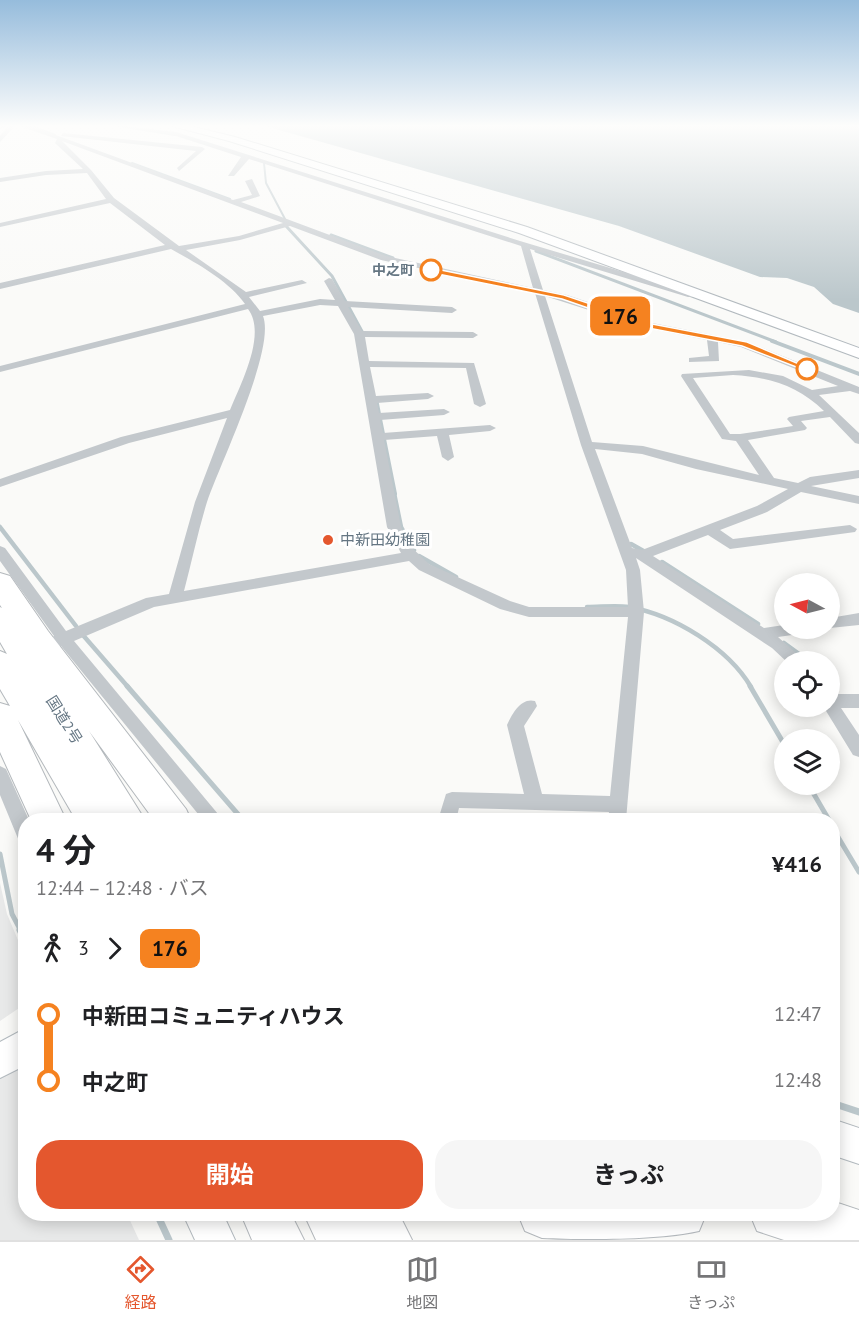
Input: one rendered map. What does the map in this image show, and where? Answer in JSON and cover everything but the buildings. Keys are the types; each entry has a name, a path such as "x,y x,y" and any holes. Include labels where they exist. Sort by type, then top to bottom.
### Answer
{"highway":[{"path":"0,583 38,639 169,813"},
{"name":"国道2号","path":"0,618 16,666 91,813"},
{"path":"16,666 139,813"},
{"name":"国道2号","path":"16,666 122,813"},
{"path":"0,716 45,813"},
{"path":"269,1221 279,1240"},
{"path":"332,1221 344,1240"},
{"path":"375,1221 387,1240"},
{"path":"814,1221 859,1234"}],"street":[{"path":"99,184 111,200 175,248 200,262 251,305 260,338 236,412 201,502 175,597"},
{"path":"185,184 408,266 539,291 585,303 645,325 744,344 855,389"},
{"path":"233,202 256,196 250,184"},
{"path":"333,184 712,302 726,303"},
{"path":"374,184 523,230 859,353"},
{"path":"391,189 521,244 539,291 587,445 633,570 637,609 618,812 535,801 452,800 449,813"},
{"path":"0,225 111,200"},
{"path":"0,286 175,248 240,238 292,223"},
{"path":"329,281 345,303 362,334 378,417 394,527 410,556 424,567 521,610 546,614 637,609"},
{"path":"0,369 251,305 302,283"},
{"path":"251,305 320,302 452,310"},
{"path":"362,334 472,336"},
{"path":"693,360 715,358 712,337"},
{"path":"368,364 470,365 480,404"},
{"path":"831,414 793,419 801,428 740,438 726,437 686,376 736,370 753,371 810,393 859,440"},
{"path":"810,393 855,389"},
{"path":"374,400 428,396"},
{"path":"0,483 125,440 236,412"},
{"path":"378,417 444,412"},
{"path":"381,436 490,428"},
{"path":"442,432 448,457"},
{"path":"740,438 769,480"},
{"path":"587,445 643,450 696,465 859,500"},
{"path":"645,553 762,509 804,487 810,481 859,474"},
{"path":"710,529 730,544 850,529"},
{"path":"625,547 645,553 768,634 786,651"},
{"path":"0,551 58,641 208,813"},
{"path":"58,641 151,602 410,556"},
{"path":"840,622 859,619"},
{"path":"768,634 774,633"},
{"path":"840,701 859,700"},
{"path":"529,706 514,725 535,801"},
{"path":"840,715 858,745"},
{"path":"0,774 18,816"},
{"path":"0,1061 18,1050"},
{"path":"840,1140 859,1146"},
{"path":"206,1221 216,1240"}],"shaded area":[{"path":"470,184 859,184 859,313 833,304 814,287 787,278 760,277 619,226"},
{"path":"0,883 7,914 18,940 18,1009 0,1021"},
{"path":"18,1064 18,1221 130,1221 139,1240 0,1240 0,1076"}],"waterway":[{"path":"189,184 230,199"},
{"path":"266,184 285,219"},
{"path":"286,226 332,276 364,335"},
{"path":"331,235 393,258"},
{"path":"536,251 776,342"},
{"path":"772,341 859,374"},
{"path":"376,399 395,494"},
{"path":"394,493 401,527 414,550"},
{"path":"0,527 76,626"},
{"path":"631,544 647,553"},
{"path":"419,556 456,577"},
{"path":"662,562 758,624"},
{"path":"587,607 629,607 664,617 698,635 729,659 751,687"},
{"path":"82,634 128,687"},
{"path":"784,643 795,651"},
{"path":"127,686 237,813"},
{"path":"750,686 775,729"},
{"path":"814,795 825,813"},
{"path":"840,840 859,872"},
{"path":"0,854 12,914 18,925"},
{"path":"840,1106 859,1112"},
{"path":"160,1221 169,1240"}],"bus line":[{"name":"176","path":"431,270 539,291 585,303 645,325 744,344 807,369"}],"place":[{"name":"中之町","path":"431,270"},
{"name":"中新田幼稚園","path":"328,540"}]}
